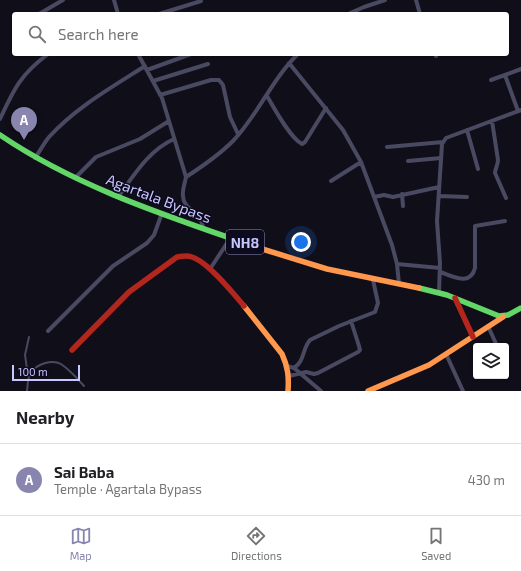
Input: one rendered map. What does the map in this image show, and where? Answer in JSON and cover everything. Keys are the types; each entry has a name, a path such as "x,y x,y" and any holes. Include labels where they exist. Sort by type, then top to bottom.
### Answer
{"main road":[{"name":"Agartala Bypass","path":"0,135 35,158 74,178 118,197 203,228 313,265 348,275 439,293 503,317"},
{"path":"72,350 129,292 177,257 186,255 194,256 210,269 248,310 282,354 289,376 288,391"},
{"path":"455,298 473,337"},
{"path":"368,391 429,365 488,326 521,308"}],"street":[{"path":"42,12 63,0"},
{"path":"114,0 116,12"},
{"path":"353,12 385,0"},
{"path":"416,0 419,12"},
{"path":"166,12 201,1"},
{"path":"0,120 14,89 21,78 33,65 45,56"},
{"path":"139,56 160,95 186,177 182,198 185,204 201,219 203,228"},
{"path":"35,158 48,139 69,118 146,68 185,56"},
{"path":"186,177 214,158 234,140 267,96 289,63 296,56"},
{"path":"289,63 343,130 361,162 394,251 399,284"},
{"path":"153,81 208,64"},
{"path":"491,80 521,69"},
{"path":"439,293 440,270 437,221 443,142 446,138 519,111 505,75"},
{"path":"160,95 211,80 219,80 223,85 230,117 238,134"},
{"path":"267,96 284,125 297,141 302,144 305,142 326,108"},
{"path":"74,178 96,157 140,139 169,121"},
{"path":"492,121 498,160 495,173 506,198"},
{"path":"467,130 478,169"},
{"path":"118,197 144,162 160,146 174,139"},
{"path":"387,147 443,142"},
{"path":"408,160 441,158"},
{"path":"331,181 361,162"},
{"path":"374,197 384,195 390,197 439,187"},
{"path":"402,194 403,206"},
{"path":"439,196 467,196"},
{"path":"48,331 113,266 146,243 154,235 162,213"},
{"path":"397,264 440,270 466,280 471,277 475,268 475,226 505,221"},
{"path":"210,269 231,237"},
{"path":"294,368 299,365 303,358 310,340 351,321 375,312 378,303 373,280"},
{"path":"289,376 306,372 314,374 318,373 358,352 360,350 360,346 351,321"},
{"path":"488,326 496,343"},
{"path":"446,354 463,391"},
{"path":"287,366 294,368 322,391"}],"lane":[{"path":"29,337 25,355 29,377"},
{"path":"27,391 29,377 32,371 38,366 54,361 61,364 84,386"}],"traffic: fast":[{"path":"0,135 61,171 125,200 259,248"},
{"path":"419,288 447,295 499,316 508,315 521,308"}],"traffic: slow":[{"path":"259,248 327,269 419,288"},
{"path":"244,306 282,354 288,372 288,391"},
{"path":"368,391 429,365 503,317"}],"traffic: jam":[{"path":"72,350 129,292 177,257 190,256 205,265 220,278 244,306"},
{"path":"455,298 473,337"}],"place":[{"name":"Sai Baba","path":"24,140"}]}
